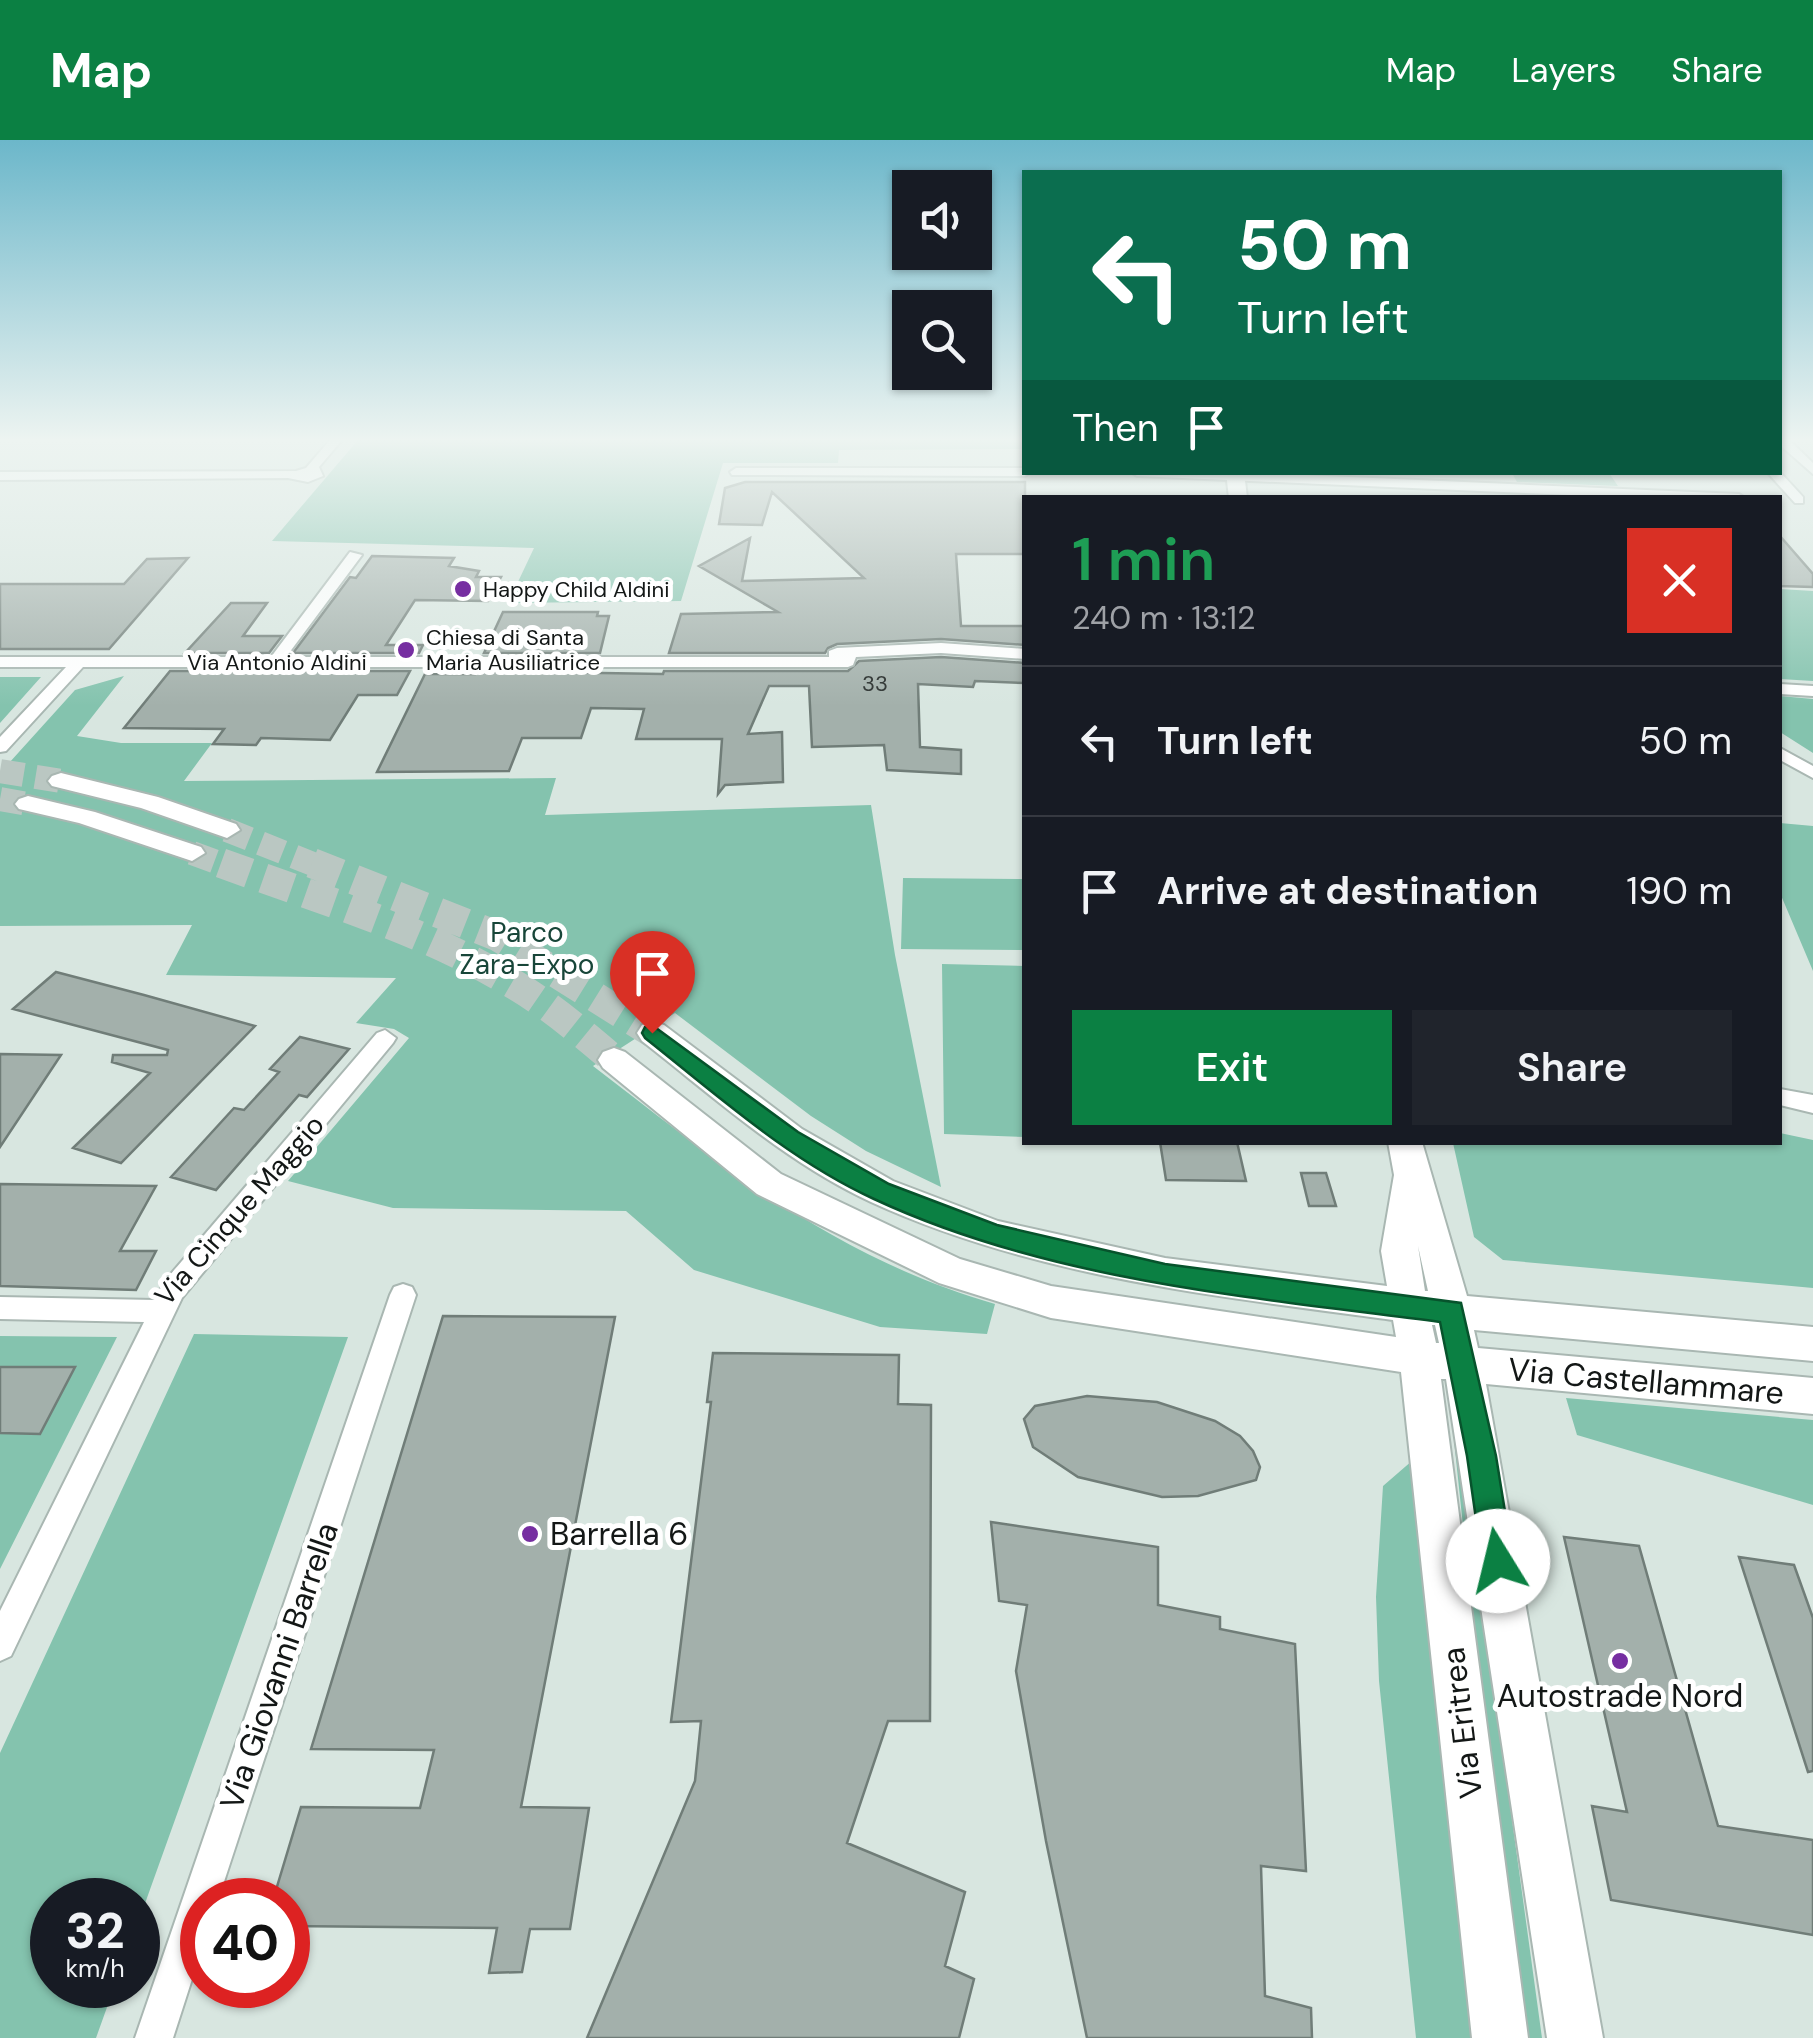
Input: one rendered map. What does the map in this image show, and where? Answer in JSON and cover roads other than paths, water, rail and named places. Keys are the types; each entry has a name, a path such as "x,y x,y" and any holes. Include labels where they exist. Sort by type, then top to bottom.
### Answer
{"street":[{"path":"275,662 355,555"},
{"name":"Via Antonio Aldini","path":"0,662 848,662 848,656 837,653 940,648 1022,654"},
{"path":"0,747 79,662"},
{"path":"1782,689 1813,691"},
{"path":"1782,754 1813,774"},
{"path":"61,781 149,802 227,830"},
{"path":"28,804 86,818 192,853"},
{"name":"Via Castellammare","path":"652,1033 805,1147 881,1191 995,1235 1165,1274 1452,1312 1813,1344"},
{"name":"Via Cinque Maggio","path":"0,1308 160,1311 173,1290 385,1038"},
{"name":"Via Castellammare","path":"614,1060 770,1184 844,1224 952,1272 1051,1302 1156,1321 1440,1360 1813,1396"},
{"path":"1782,1097 1813,1104"},
{"name":"Via Eritrea","path":"1407,1156 1399,1251 1410,1306 1440,1360 1482,1456 1553,1923 1575,2038"},
{"name":"Via Eritrea","path":"1407,1156 1439,1255 1452,1312 1440,1360 1500,2038"},
{"name":"Via Giovanni Barrella","path":"154,2038 404,1295"},
{"path":"0,1646 160,1311"},
{"name":"Via Eritrea","path":"1553,1923 1594,2038"}],"tunnel":[{"path":"0,771 61,781"},
{"path":"0,799 28,804"},
{"path":"227,830 318,866"},
{"path":"192,853 227,866"},
{"path":"221,863 368,916 476,963 538,1000 614,1060"},
{"path":"312,863 497,936 653,1033"}],"place":[{"name":"Happy Child Aldini","path":"463,589"},
{"name":"Chiesa di Santa Maria Ausiliatrice","path":"406,650"},
{"name":"Barrella 6","path":"530,1534"},
{"name":"Autostrade Nord","path":"1620,1661"}],"park label":[{"name":"Parco Zara-Expo","path":"527,948"}]}
